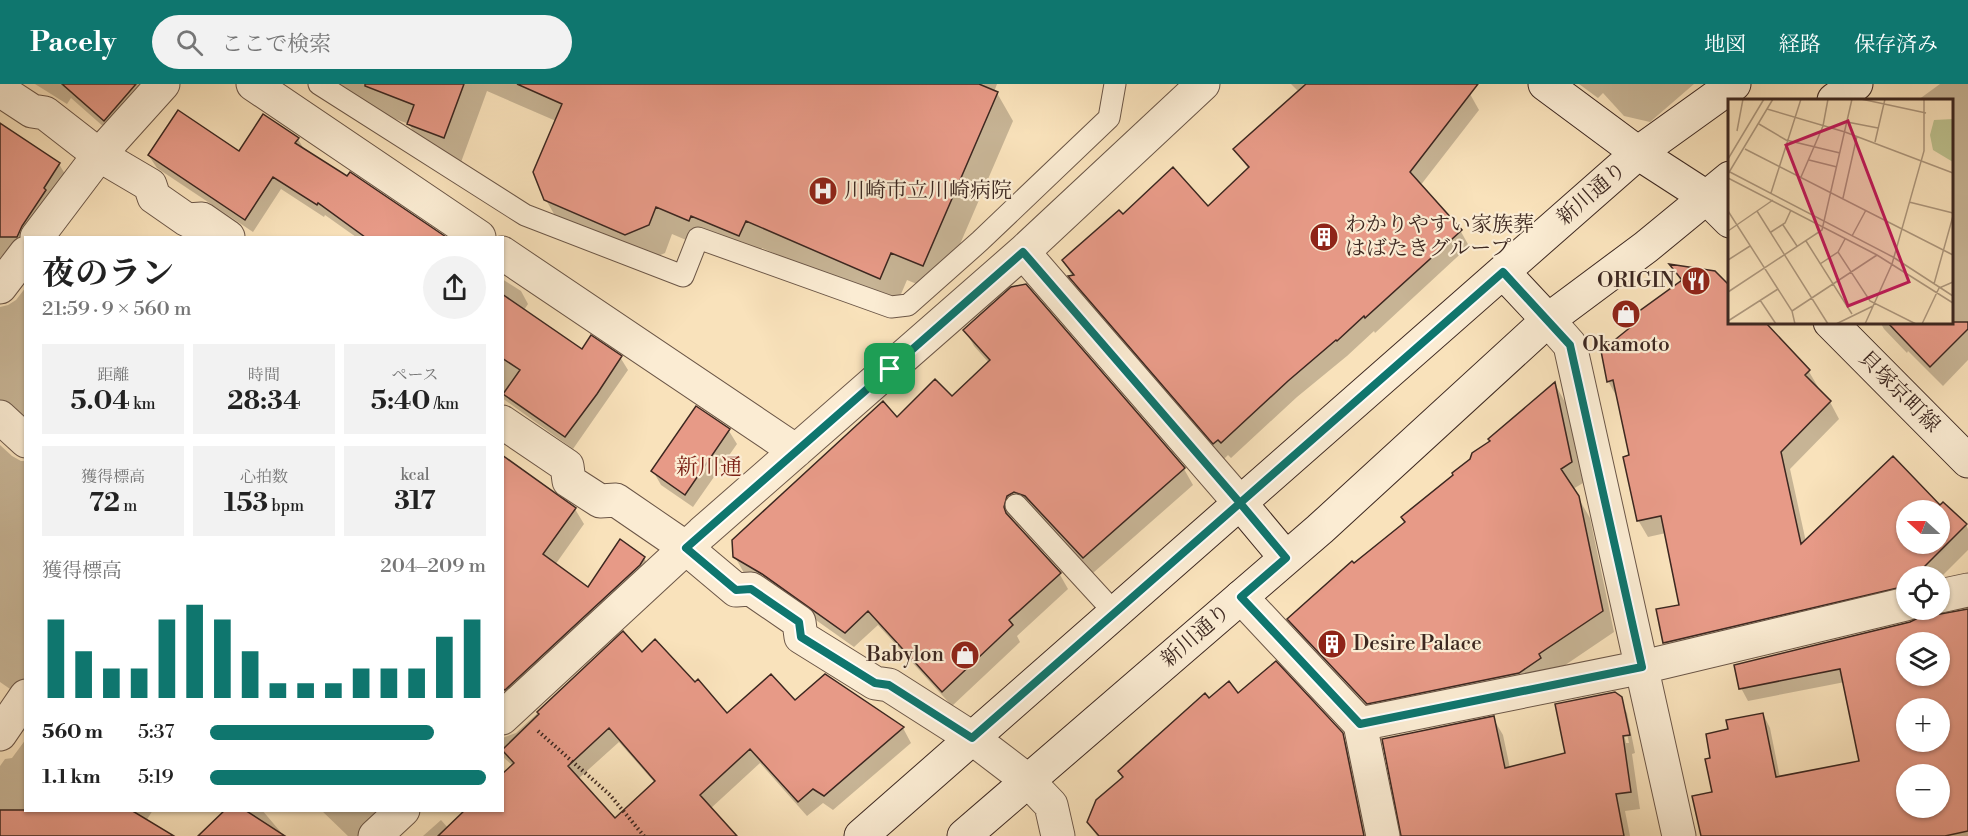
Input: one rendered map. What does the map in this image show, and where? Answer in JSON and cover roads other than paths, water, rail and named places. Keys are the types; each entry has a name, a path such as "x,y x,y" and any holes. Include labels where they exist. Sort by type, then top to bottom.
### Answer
{"street":[{"path":"3,84 0,89 32,111 45,113 99,155 150,185 154,198 187,220 202,219 227,236"},
{"path":"39,236 99,155 163,84"},
{"path":"253,84 478,236"},
{"path":"506,709 1023,252 1203,84"},
{"path":"1545,84 1638,153 1718,187 1728,215"},
{"name":"新川通り","path":"861,836 1638,153 1734,84"},
{"name":"新川通り","path":"964,836 1286,558 1548,320 1646,247 1718,187"},
{"path":"1023,252 1286,558"},
{"path":"504,254 796,451"},
{"path":"0,287 24,256"},
{"path":"1503,272 1570,345 1679,836"},
{"name":"貝塚京町線","path":"1832,324 1968,461"},
{"path":"0,417 24,439"},
{"path":"504,423 567,466 569,481 600,501 616,500 686,548 736,590 751,589 799,622 801,637 875,683 889,685 972,738 1028,780 1051,805 1058,836"},
{"path":"1950,594 1968,590"},
{"path":"1241,597 1360,724 1383,836"},
{"path":"1360,724 1642,667 1896,606"},
{"path":"0,734 24,699"},
{"path":"375,836 401,812"}],"lane":[{"path":"319,84 525,215 683,276 698,238 891,307 899,307 908,304 980,241 1109,118 1115,84"},
{"path":"1017,506 1115,613"}],"place":[{"name":"川崎市立川崎病院","path":"823,191"},
{"name":"わかりやすい家族葬 はばたきグループ","path":"1324,237"},
{"name":"ORIGIN","path":"1696,281"},
{"name":"Okamoto","path":"1626,314"},
{"name":"Desire Palace","path":"1332,644"},
{"name":"Babylon","path":"965,655"}],"district":[{"name":"新川通","path":"709,467"}]}
